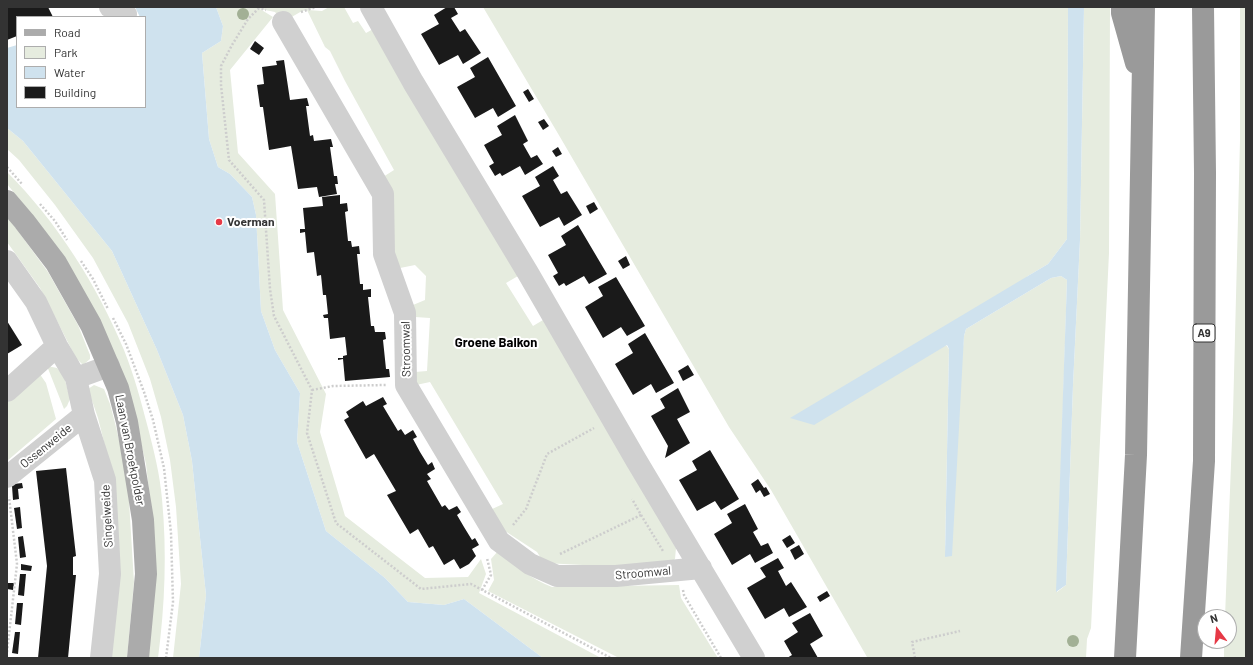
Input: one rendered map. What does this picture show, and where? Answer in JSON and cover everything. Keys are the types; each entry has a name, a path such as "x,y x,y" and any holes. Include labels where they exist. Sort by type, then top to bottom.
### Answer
{"highway":[{"path":"1122,7 1122,14 1142,87"},
{"path":"1125,658 1136,455 1144,7"},
{"name":"A9","path":"1191,658 1204,461 1204,7"}],"main road":[{"name":"Laan van Broekpolder","path":"7,202 24,221 56,263 91,325 118,388 127,422 143,520 146,574 138,658"}],"street":[{"path":"371,7 413,82 528,273 603,423 701,568 754,658"},
{"name":"Stroomwal","path":"283,22 383,194 384,254 405,313 406,385 499,541 534,566 557,576 616,576 701,568"},
{"name":"Singelweide","path":"7,262 36,302 57,346 76,378 84,415 105,480 110,574 101,658"},
{"path":"7,391 57,346"},
{"path":"76,378 109,366"},
{"name":"Ossenweide","path":"8,487 84,415"}],"path":[{"path":"258,7 259,8 248,19 221,66 221,85 229,160 264,200 270,289 274,316 312,390 307,433 336,523 421,589 470,584 611,658"},
{"path":"302,11 316,7"},
{"path":"312,390 333,386 406,385"},
{"path":"597,435 603,423"},
{"path":"510,528 526,509 547,454 603,423"},
{"path":"8,487 17,564 8,652"},
{"path":"630,495 682,583 684,595 721,658"},
{"path":"534,566 641,515"},
{"path":"482,590 489,579"},
{"path":"915,658 912,642 960,632"}],"green space":[{"path":"216,7 316,7 308,10 322,11 329,7 344,7 353,23 358,21 366,33 375,28 518,276 506,283 533,326 543,320 676,548 675,559 667,565 583,565 544,563 537,552 499,527 490,510 503,504 430,382 416,385 415,372 427,371 430,318 415,317 413,305 425,300 426,276 415,265 400,268 393,249 383,177 394,170 330,51 325,47 307,10 302,11 283,22 275,12 260,9 273,17 230,70 238,153 275,194 283,310 326,394 320,432 345,516 425,578 468,577 481,559 486,574 479,593 601,658 543,658 464,599 444,605 408,602 385,578 326,531 297,442 300,393 275,350 261,311 256,215 252,197 230,174 218,167 209,139 202,53 221,41 223,26"},
{"path":"483,7 1068,7 1067,239 1048,264 1028,276 941,347 946,345 949,349 945,556 964,336 966,329 1051,278 1061,276 1067,280 1057,592 1066,585 1080,240 1084,7 1110,7 1109,253 1091,628 1087,639 1086,658 865,658 867,657 771,490 729,427"},
{"path":"1240,7 1246,7 1246,658 1224,658 1224,649 1237,649 1237,609 1225,609 1233,414 1240,140"},
{"path":"7,128 23,141 112,251 157,350 183,415 192,461 206,595 199,658 173,658 181,584 176,507 170,460 161,417 150,379 128,323 93,258 55,205 19,160 7,149"},
{"path":"7,172 43,212 74,255 113,326 124,350 134,379 155,454 160,481 164,519 164,578 158,658 147,658 153,527 146,464 135,418 42,227 7,184"},
{"path":"7,216 48,272 78,325 90,355 90,359 83,365 76,358 40,288 7,242"},
{"path":"47,366 57,368 64,376 70,399 64,409"},
{"path":"37,370 46,383 56,419 7,461 7,399"},
{"path":"94,385 104,389 110,404 125,465 128,485 134,582 127,658 110,658 110,466 98,418 88,389"},
{"path":"498,551 524,572 552,587 679,585 681,598 718,658 619,658 488,591 494,580 491,559"}],"water":[{"path":"135,7 216,7 223,26 221,41 202,53 209,139 218,167 230,174 252,197 256,215 261,311 275,350 300,393 297,442 326,531 385,578 408,602 444,605 464,599 543,658 199,658 206,595 192,461 183,415 157,350 112,251 23,141 7,128 7,48 16,45 16,108 146,108 146,16 140,16"},
{"path":"1068,7 1084,7 1080,240 1066,585 1056,592 1067,280 1061,276 1051,278 966,329 964,336 952,556 945,557 949,349 947,345 814,425 790,418 1048,264 1067,239"}],"building":[{"path":"7,7 48,7 52,16 16,16 16,36 7,40"},
{"path":"447,7 454,7 458,14 451,18 460,32 465,29 481,53 463,64 458,55 439,65 421,34 439,24 434,15"},
{"path":"255,41 264,48 259,55 250,49"},
{"path":"488,57 516,106 498,117 493,108 475,118 457,87 475,77 470,68"},
{"path":"284,60 290,100 307,98 309,106 306,106 310,136 313,135 314,141 331,139 333,147 330,147 334,176 337,176 338,184 335,184 337,194 319,197 317,187 298,189 291,146 269,150 263,107 260,107 257,85 264,84 262,67 277,65 276,61"},
{"path":"528,89 534,99 529,102 523,92"},
{"path":"515,115 528,141 523,144 531,158 537,155 543,164 525,175 520,166 502,176 500,173 495,176 489,166 494,163 484,145 502,135 497,126"},
{"path":"544,119 549,126 543,130 538,122"},
{"path":"558,147 562,154 556,157 552,151"},
{"path":"553,166 559,176 553,180 561,194 567,191 582,215 564,226 559,217 540,227 522,196 540,186 535,177"},
{"path":"340,195 340,204 347,203 348,211 345,212 348,241 351,241 352,247 359,246 360,254 357,254 360,284 363,284 363,290 371,289 371,297 368,297 371,326 374,326 375,332 385,332 386,339 383,340 386,369 389,369 390,377 345,381 343,359 338,360 338,358 343,358 343,356 347,355 345,337 330,339 328,318 324,318 323,315 328,314 326,295 323,295 321,275 317,276 314,252 307,253 305,232 300,233 300,229 305,229 303,208 323,206 322,197"},
{"path":"594,202 598,209 590,214 586,206"},
{"path":"578,225 607,274 589,284 584,276 566,286 564,283 559,286 553,276 558,273 548,255 566,245 561,236"},
{"path":"626,256 630,265 623,269 618,261"},
{"path":"616,277 645,326 627,336 621,327 603,338 585,307 603,296 598,287"},
{"path":"7,321 22,345 7,354"},
{"path":"645,333 674,383 656,393 651,384 633,395 615,364 633,353 628,344"},
{"path":"688,365 694,375 683,381 678,371"},
{"path":"678,388 690,412 677,419 690,443 665,458 668,446 651,416 665,408 660,399"},
{"path":"383,397 387,404 383,406 398,431 401,429 405,435 413,430 417,437 413,439 420,452 428,465 432,462 435,469 427,474 431,479 427,481 442,507 445,505 449,510 457,506 461,512 457,515 472,540 475,538 479,545 472,549 476,556 469,564 460,569 454,559 444,565 433,546 429,548 418,529 410,534 387,495 396,491 374,454 366,459 344,420 349,417 346,412 363,401 366,406"},
{"path":"710,450 739,499 721,510 715,501 697,511 679,480 697,470 692,461"},
{"path":"66,468 76,556 73,557 73,575 76,575 68,658 38,658 47,566 36,471"},
{"path":"758,479 764,488 766,487 770,494 764,497 760,490 756,493 751,484"},
{"path":"22,483 23,488 18,489 19,499 13,500 12,486 14,484"},
{"path":"745,504 758,529 753,532 761,546 768,543 773,553 755,563 750,554 732,565 714,534 732,523 727,514"},
{"path":"20,507 22,528 17,529 14,508"},
{"path":"790,535 795,543 787,548 782,540"},
{"path":"23,536 26,557 20,558 18,537"},
{"path":"799,545 804,554 795,560 790,550"},
{"path":"778,558 784,568 778,571 786,586 791,582 807,607 789,617 784,608 765,619 747,588 766,577 760,568"},
{"path":"21,564 32,566 31,571 21,570"},
{"path":"20,574 26,574 24,596 18,595"},
{"path":"7,583 14,583 13,590 7,589"},
{"path":"827,591 830,596 820,602 817,597"},
{"path":"17,603 23,603 21,625 15,624"},
{"path":"810,613 823,636 810,644 818,658 787,658 792,655 784,641 798,632 792,623"},
{"path":"15,632 20,632 18,654 12,653"}],"place":[{"name":"Voerman","path":"219,222"}],"district":[{"name":"Groene Balkon","path":"496,343"}]}
